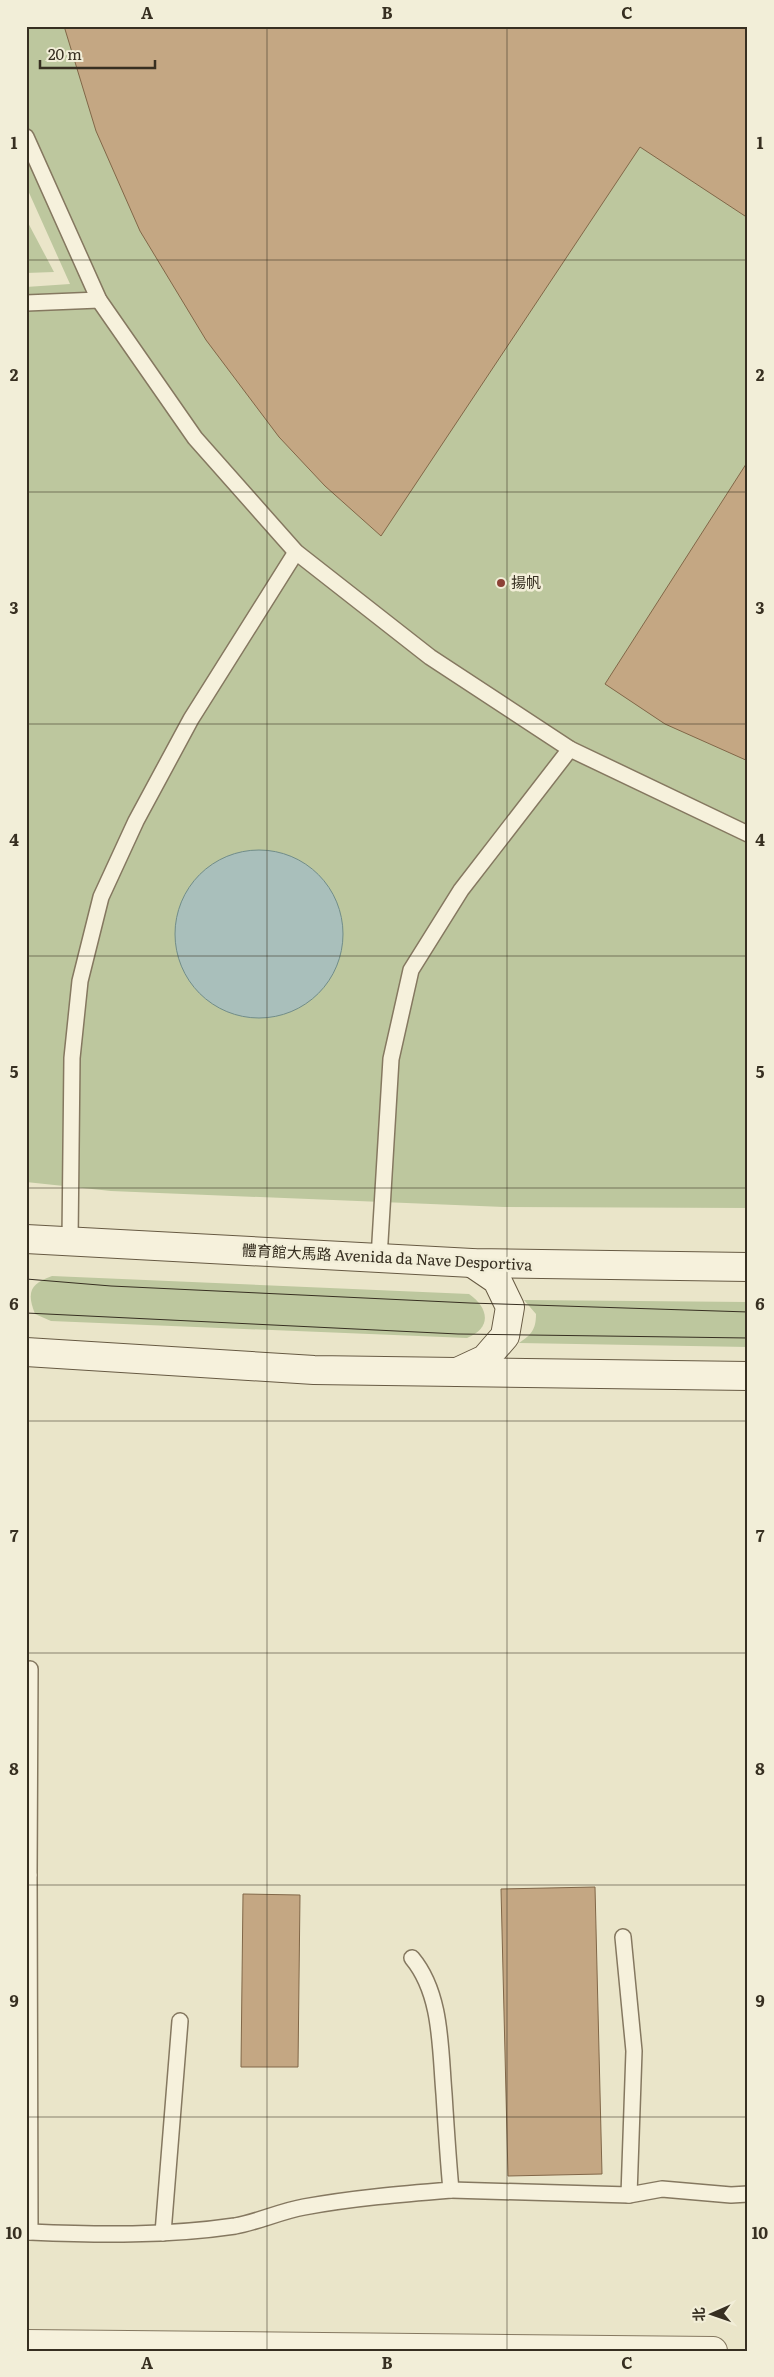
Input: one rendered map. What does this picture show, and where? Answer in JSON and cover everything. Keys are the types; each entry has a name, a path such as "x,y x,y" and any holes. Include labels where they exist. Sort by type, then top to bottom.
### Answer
{"main road":[{"name":"體育館大馬路 Avenida da Nave Desportiva","path":"26,1239 472,1263 748,1267"},
{"path":"26,1259 64,1241"},
{"path":"456,1372 485,1359 505,1336 510,1307 497,1280 472,1263"},
{"path":"26,1334 39,1352 314,1370 748,1376"},
{"path":"26,2344 713,2351"}],"lane":[{"path":"26,137 99,300 195,438 296,552 430,657 570,749 748,834"},
{"path":"26,303 99,300"},
{"path":"64,1241 72,1058 80,981 101,897 136,821 191,719 296,552"},
{"path":"379,1258 391,1059 411,970 461,890 570,749"},
{"path":"30,1669 28,2231 88,2234 163,2233 237,2226 302,2207 382,2196 451,2190 629,2195 662,2189 731,2195 748,2194"},
{"path":"624,1936 634,2051 629,2195"},
{"path":"412,1958 423,1971 432,1997 440,2043 451,2190"},
{"path":"163,2233 180,2021"}],"green space":[{"path":"26,26 748,26 748,1208 504,1207 111,1191 26,1182 26,287 70,284 26,186"},
{"path":"26,219 54,272 26,273"},
{"path":"52,1276 469,1294 481,1305 485,1318 481,1329 467,1338 51,1321 35,1314 31,1294 35,1285"},
{"path":"524,1300 748,1302 748,1347 519,1343 532,1332 536,1320 536,1314"}],"water":[{"path":"259,850 283,854 298,860 312,869 324,881 333,895 339,910 343,934 339,958 333,973 324,987 312,999 298,1008 283,1014 259,1018 235,1014 220,1008 206,999 194,987 185,973 179,958 175,934 179,910 185,895 194,881 206,869 220,860 235,854"}],"building":[{"path":"64,26 748,26 748,218 640,147 381,536 325,486 279,437 206,340 140,231 96,131"},
{"path":"748,461 748,761 665,724 605,684"},
{"path":"595,1887 602,2174 508,2176 501,1889"},
{"path":"243,1894 300,1895 298,2067 241,2067"}],"tram line":[{"path":"26,1279 111,1286 470,1303 748,1312"},
{"path":"26,1313 458,1334 748,1338"}],"place":[{"name":"揚帆","path":"501,583"}]}
